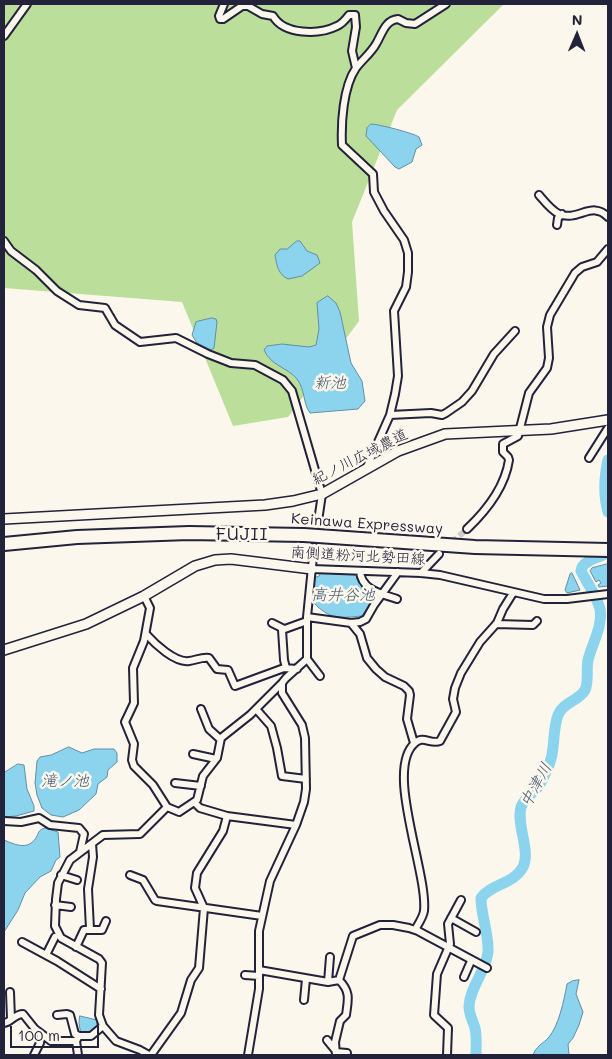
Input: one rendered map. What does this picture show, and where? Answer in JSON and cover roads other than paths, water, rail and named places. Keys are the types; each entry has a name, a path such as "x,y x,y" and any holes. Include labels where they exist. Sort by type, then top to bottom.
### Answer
{"highway":[{"name":"Keinawa Expressway","path":"4,544 77,537 189,532 304,535 438,545 608,550"}],"street":[{"path":"4,36 27,4"},
{"path":"224,4 219,16 220,19 223,19 242,6 248,6 262,14 273,16 276,21 298,32 312,32 331,28 337,26 349,15 355,15 356,27 352,51 356,68"},
{"path":"366,470 390,415 397,384 397,344 394,311 406,287 408,254 404,240 384,212 375,194 373,174 342,145 341,133 344,109 350,81 356,68 373,50 389,22 398,19 406,23 415,24 446,4"},
{"path":"539,195 552,209 562,214 575,216 589,210 604,213 608,217"},
{"path":"557,225 558,218 562,214"},
{"path":"4,241 11,251 36,270 52,287 79,305 105,308 115,325 140,342 176,338 231,363 255,365 283,380 292,391 322,494 318,521"},
{"path":"467,529 483,514 498,490 509,460 503,452 503,444 516,438 522,431 529,393 547,368 549,358 547,327 550,315 575,273 582,267 597,262 608,249"},
{"path":"390,415 431,413 442,415 446,413 462,402 472,391 494,354 515,331"},
{"path":"397,384 401,377"},
{"name":"紀ノ川広域農道","path":"4,519 264,505 293,501 322,494 398,451 444,434 559,428 608,420"},
{"path":"589,458 608,428"},
{"path":"314,547 307,619 307,659 320,676"},
{"path":"421,573 438,554"},
{"name":"南側道粉河北勢田線","path":"4,650 86,624 144,596 195,566 215,560 231,559 312,569 440,575 544,599 568,599 608,594"},
{"path":"360,571 360,578 364,584 374,591 397,599"},
{"path":"286,668 282,630 307,619 351,623 366,619 398,572"},
{"path":"418,931 416,928 424,913 424,898 415,841 406,809 406,759 414,743 423,739 435,743 440,741 456,712 453,699 457,682 480,642 496,624 513,593"},
{"path":"144,596 150,608 146,634 132,668 134,704 125,722 134,744 132,760 134,766 153,785 167,807 179,812 197,800 203,776 216,759 220,739 256,709 307,659"},
{"path":"496,624 533,625 537,621"},
{"path":"272,623 284,629"},
{"path":"351,623 360,634 367,658 376,669 385,677 404,686 409,691 407,719 414,743"},
{"path":"146,634 173,657 182,661 210,656 217,669 228,670 235,686 286,668 297,669"},
{"path":"248,1055 258,998 259,931 262,916 270,881 296,825 304,802 306,779 304,732 297,716 282,693 282,684"},
{"path":"202,709 209,729 220,739"},
{"path":"256,709 270,726 277,748 282,776 306,779"},
{"path":"193,754 216,759"},
{"path":"175,783 201,786"},
{"path":"194,802 200,808 227,816 296,825"},
{"path":"167,807 140,834 103,835 70,860 61,875 55,905 55,926 58,935 99,959 102,963 99,1015 103,1026 116,1041 150,1055 181,1013 192,980 199,968 204,907 195,888 197,872 209,851 217,843 227,822 227,816"},
{"path":"4,820 21,822 39,818 50,825 79,828 84,834 80,852"},
{"path":"90,929 88,888 93,857 92,844"},
{"path":"61,875 77,880"},
{"path":"130,875 143,880 154,900 157,901 262,916"},
{"path":"447,1055 448,1028 434,1015 437,974 449,949 448,924 461,900"},
{"path":"55,905 72,907"},
{"path":"452,918 476,932"},
{"path":"76,947 84,930 102,930 106,921"},
{"path":"339,980 351,940 356,933 386,924 418,931 487,968"},
{"path":"46,955 55,937"},
{"path":"22,942 101,989"},
{"path":"328,982 330,957"},
{"path":"464,977 472,961"},
{"path":"245,975 259,973 328,982 339,980"},
{"path":"304,1000 306,979"},
{"path":"336,1053 335,1042 340,1020 346,1015 348,997 347,990 339,980"},
{"path":"10,992 12,1019"},
{"path":"4,1023 23,1014 41,1035 50,1041 91,1036 103,1026"},
{"path":"57,1015 70,1015 76,1034 78,1055"},
{"path":"34,1055 40,1044 41,1035"},
{"path":"327,1040 336,1053"},
{"path":"336,1053 347,1053"}],"water":[{"path":"371,124 381,125 419,137 422,145 416,149 412,162 399,169 395,167 366,136 367,128"},
{"path":"297,241 300,241 307,251 317,255 320,263 302,276 288,279 280,272 275,255 280,249 287,249"},
{"name":"新池","path":"328,296 336,303 340,312 351,363 362,381 365,401 358,409 310,413 300,383 293,375 271,360 264,350 267,346 282,344 309,347 316,345 319,329 317,303"},
{"path":"212,318 216,319 217,322 214,348 211,350 197,343 192,335 196,322"},
{"path":"608,564 608,586 599,587 598,585 601,583 599,580 596,582 590,571 592,568"},
{"name":"高井谷池","path":"321,572 357,574 376,594 362,616 330,615 313,602 314,578 319,576"},
{"path":"572,573 580,590 567,593 565,590"},
{"name":"滝ノ池","path":"69,747 82,753 94,749 114,749 117,753 117,762 108,770 107,777 98,784 96,794 79,810 63,817 51,815 42,808 37,795 35,783 37,761 40,757 51,755"},
{"path":"18,764 24,765 27,789 34,806 34,811 4,817 4,773"},
{"path":"45,828 58,832 60,857 56,860 51,871 40,877 25,893 18,910 4,932 4,840 22,846 30,844 40,831"},
{"path":"579,980 576,994 583,1012 573,1038 568,1044 569,1055 533,1055 556,1026 567,984"},
{"path":"80,1016 97,1020 94,1032 91,1034 81,1034"}],"waterway":[{"name":"中津川","path":"608,460 605,486 608,512"},
{"name":"中津川","path":"476,1055 476,1031 469,1006 472,992 487,959 488,952 481,898 485,893 514,877 523,867 525,846 520,822 521,807 539,785 549,766 553,751 556,722 560,711 579,697 585,690 588,660 600,622 599,604 581,571 582,567 587,562 608,552"}],"tunnel":[{"path":"314,547 318,521"},
{"path":"439,554 467,529"}],"district":[{"name":"FUJII","path":"242,534"}]}
